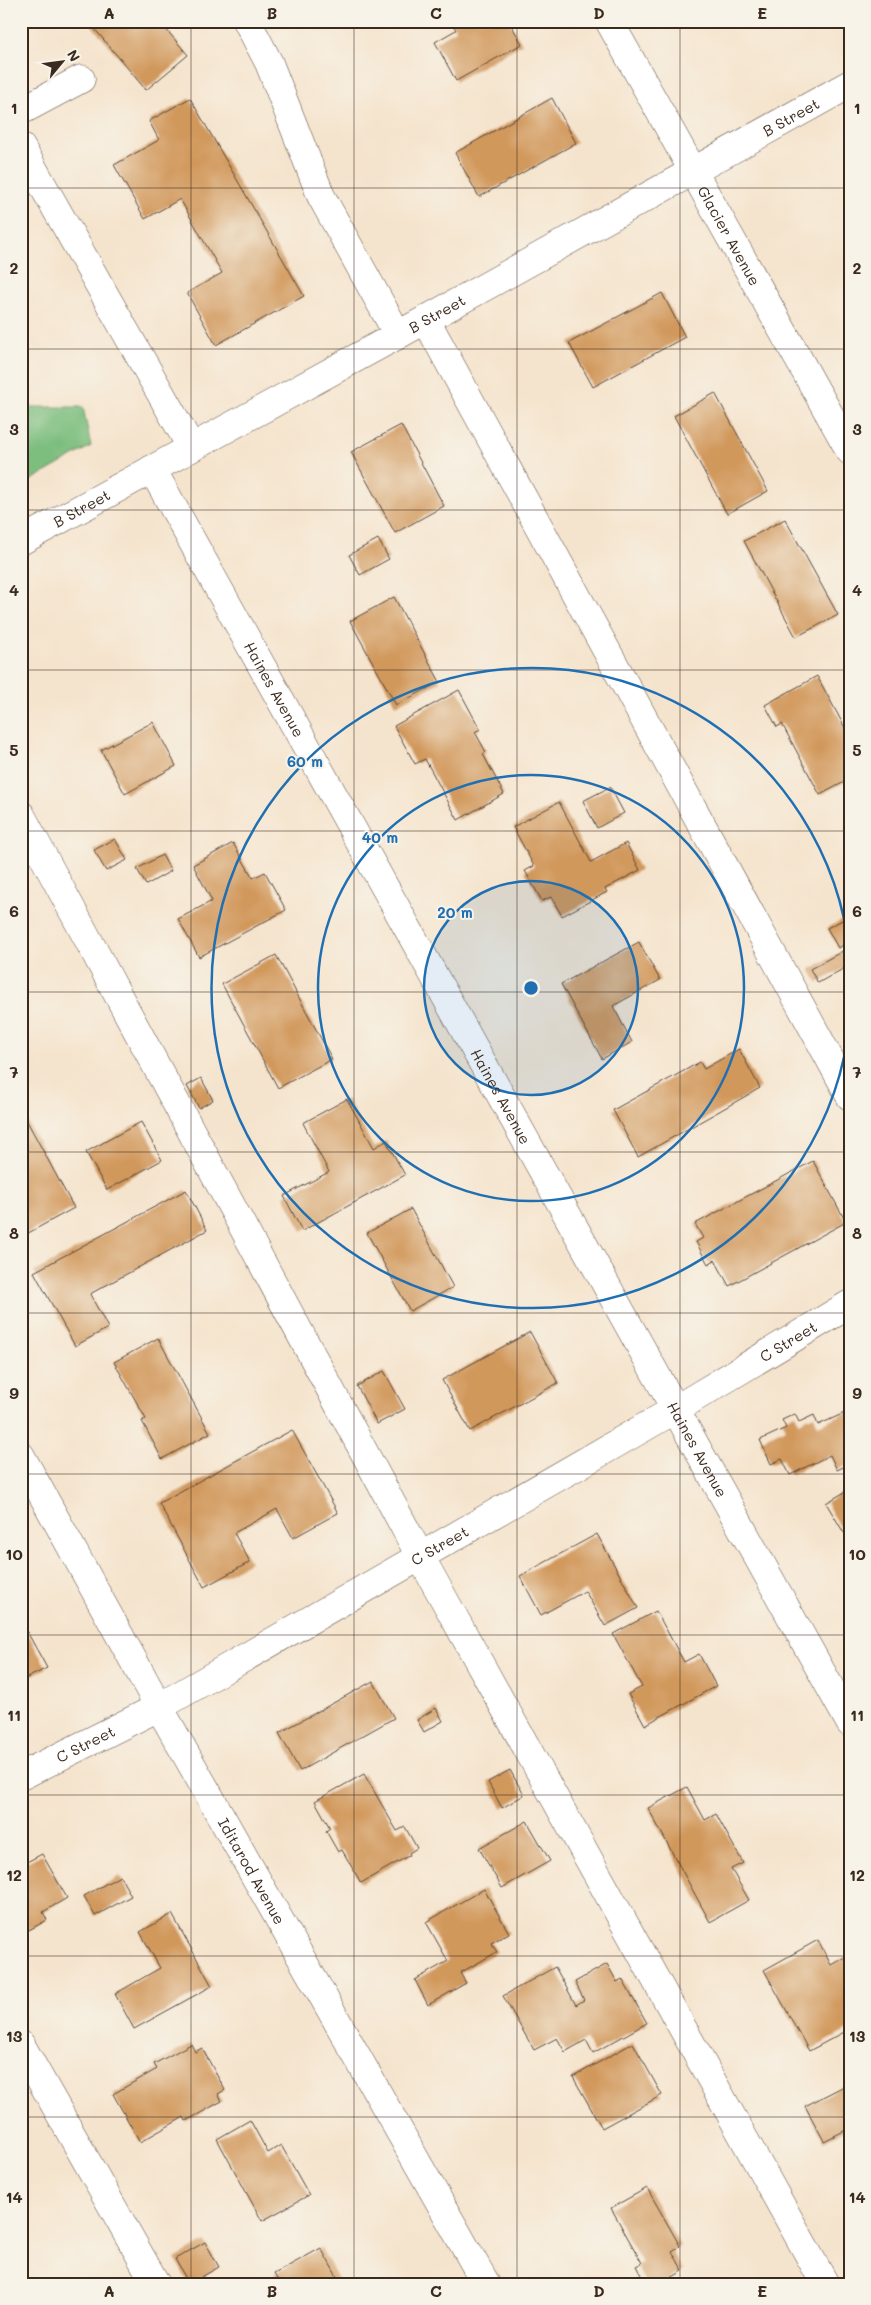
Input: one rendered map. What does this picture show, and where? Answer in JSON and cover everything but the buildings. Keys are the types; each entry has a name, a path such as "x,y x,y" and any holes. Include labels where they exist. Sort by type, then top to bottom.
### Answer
{"street":[{"path":"247,21 269,63 321,196 398,335"},
{"name":"Glacier Avenue","path":"609,21 850,451"},
{"path":"21,111 81,79"},
{"name":"B Street","path":"21,541 426,320 850,84"},
{"path":"21,147 191,447"},
{"path":"426,320 850,1096"},
{"name":"Haines Avenue","path":"152,469 850,1723"},
{"path":"21,815 420,1556 825,2284"},
{"name":"C Street","path":"21,1776 159,1707 676,1409 850,1304"},
{"name":"Iditarod Avenue","path":"21,1456 159,1707 486,2284"},
{"path":"21,2044 156,2284"}],"green space":[{"path":"21,407 83,407 91,446 21,486"}]}
